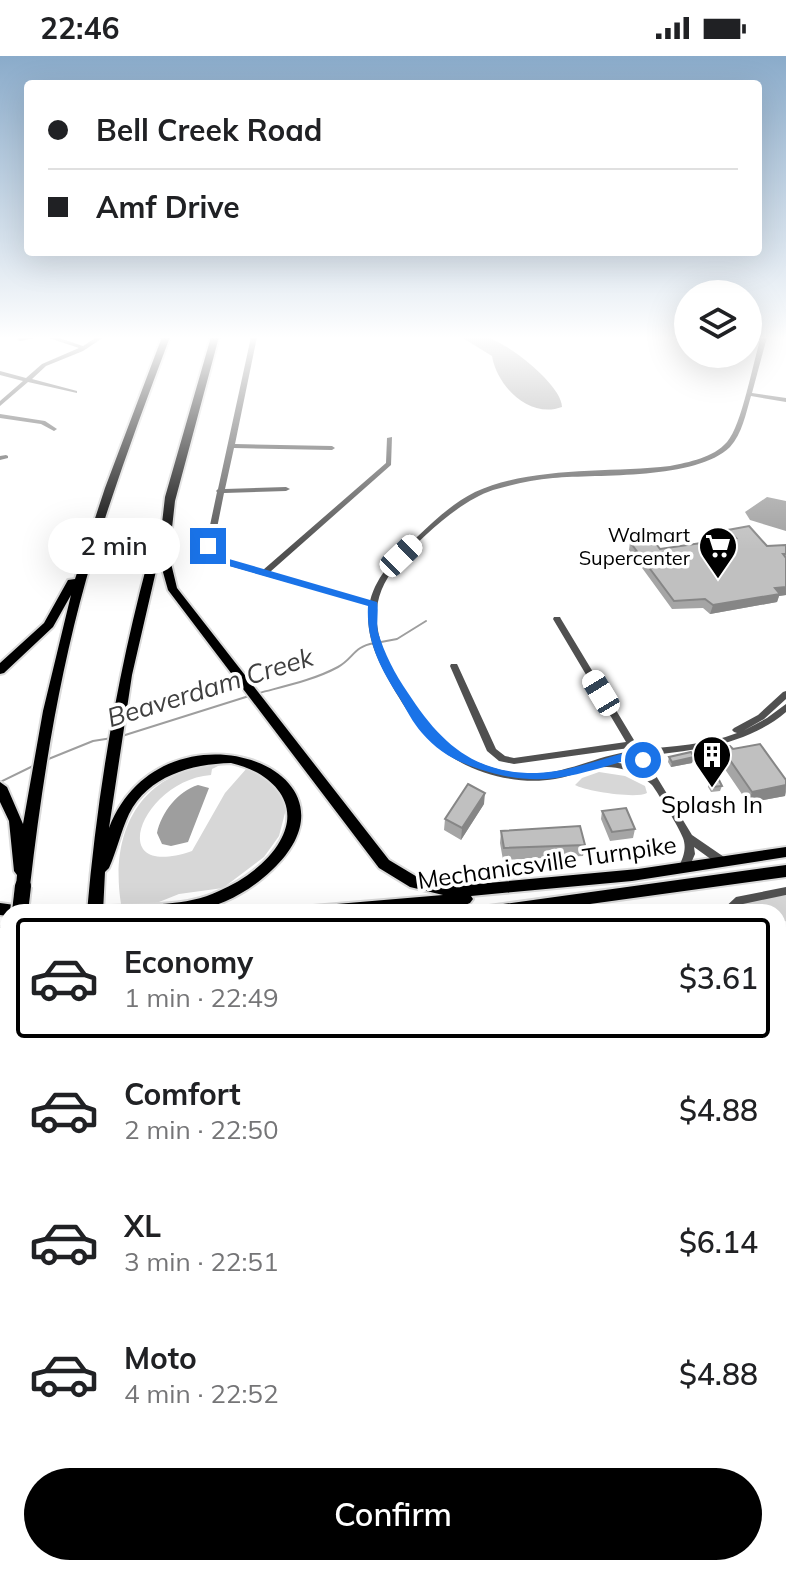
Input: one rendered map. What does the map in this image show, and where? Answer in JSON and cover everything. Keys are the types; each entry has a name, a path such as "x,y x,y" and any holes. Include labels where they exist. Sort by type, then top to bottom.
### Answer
{"highway":[{"path":"21,904 43,743 66,636 93,538 140,408"},
{"path":"96,904 116,716 136,621 195,408"},
{"path":"170,497 164,555 172,588 375,854 407,879 441,890 472,891 639,874"},
{"path":"0,670 33,642 55,616 93,538"},
{"path":"97,884 126,806 141,788 165,771 209,759 245,762 272,775 291,798 293,818 285,843 272,862 250,881 224,895 197,904"},
{"path":"3,791 16,821 16,851 23,885"},
{"name":"Mechanicsville Turnpike","path":"406,904 476,898 786,852"},
{"name":"Mechanicsville Turnpike","path":"550,904 786,871"},
{"path":"562,904 596,898"}],"street":[{"path":"238,408 209,549 226,562 373,604"},
{"path":"742,408 730,443 707,457 646,471 528,479 487,490 460,503 392,566 379,585 373,604 372,629 382,661 420,723 435,740 457,756 492,770 528,777 556,775 636,748 649,754 721,741 751,732 770,722 786,707"},
{"path":"0,416 43,422 54,429"},
{"path":"264,573 389,464 390,438"},
{"path":"230,446 332,448"},
{"path":"220,491 286,489"},
{"path":"557,619 688,838 690,854 684,867"},
{"path":"454,666 492,751 502,759 514,761 643,748 739,729 761,717 786,694"},
{"path":"586,766 622,765 656,783"},
{"path":"688,838 723,862"},
{"path":"735,904 740,900 786,891"}],"shaded area":[{"path":"767,497 786,501 786,531 750,520 745,512"},
{"path":"222,764 212,769 211,775 187,781 166,793 151,809 142,826 140,842 147,853 164,857 192,851 225,793 247,768 271,781 281,792 286,809 279,836 264,857 223,888 179,894 154,904 121,904 120,851 137,808 152,791 171,777 194,768"},
{"path":"599,772 625,776 645,786 647,793 611,794 575,785 582,778"},
{"path":"198,785 209,788 188,842 171,846 162,844 157,833 166,811 184,792"},
{"path":"786,895 786,904 740,904"}],"building":[{"name":"Walmart Supercenter","path":"749,526 767,546 786,545 786,554 783,554 786,558 786,587 775,588 780,594 713,605 705,599 674,601 630,542 654,541 660,549 736,538 728,530"},
{"path":"760,744 786,780 786,785 752,792 721,747 730,746 733,749"},
{"path":"691,752 694,757 672,762 669,757"},
{"path":"719,780 722,786 712,787 709,782"},
{"path":"468,784 485,793 462,828 445,819"},
{"path":"626,808 635,829 612,832 602,811"},
{"path":"580,826 585,845 504,848 501,831"}],"waterway":[{"name":"Beaverdam Creek","path":"381,642 397,639 426,621"},
{"name":"Beaverdam Creek","path":"259,693 329,672 362,647 374,643"},
{"name":"Beaverdam Creek","path":"122,736 249,696"},
{"name":"Beaverdam Creek","path":"46,760 93,741 112,738"},
{"name":"Beaverdam Creek","path":"0,782 33,766"}],"place":[{"name":"Walmart Supercenter","path":"718,580"},
{"name":"Splash In","path":"712,789"}],"route":[{"path":"208,546 211,553 226,562 373,604 372,629 382,661 420,723 435,740 466,761 507,774 535,777 556,775 638,753 643,760"}]}
